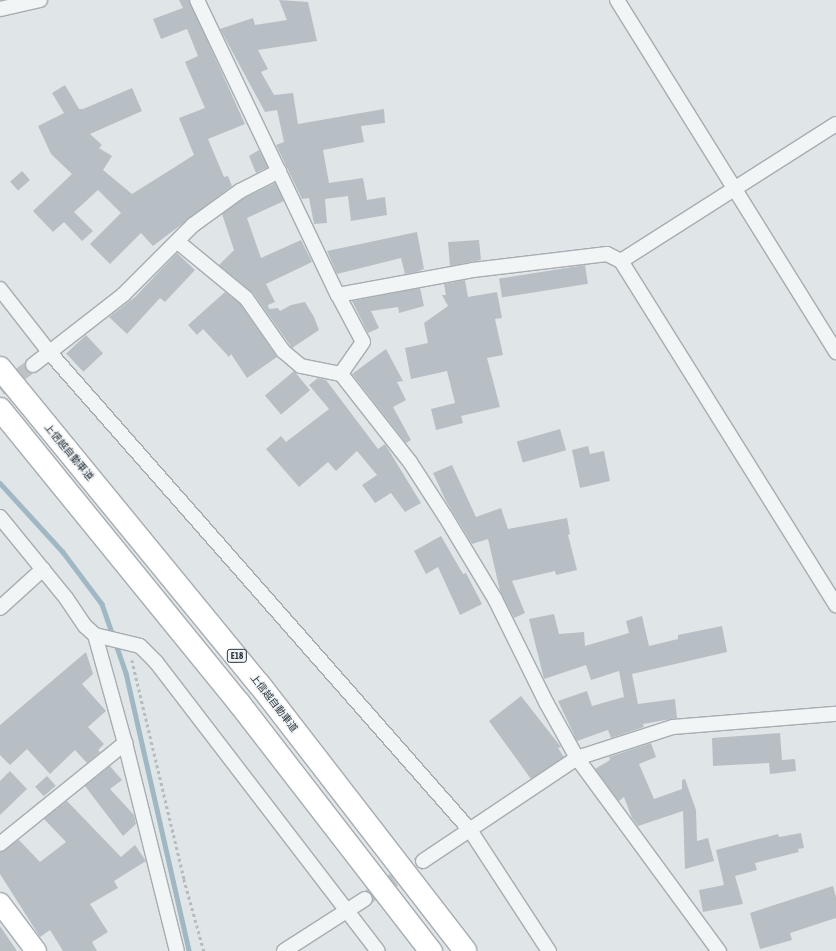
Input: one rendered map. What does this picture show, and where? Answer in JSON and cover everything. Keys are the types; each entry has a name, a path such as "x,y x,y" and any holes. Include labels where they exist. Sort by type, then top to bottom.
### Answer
{"highway":[{"name":"上信越自動車道","path":"0,368 259,684 465,951"},
{"name":"E18","path":"0,409 239,703 431,951"}],"main road":[{"path":"0,903 36,951"}],"street":[{"path":"0,9 40,0"},
{"path":"197,0 338,295 363,342 341,374"},
{"path":"617,0 735,186 836,352"},
{"path":"622,260 735,186 836,124"},
{"path":"33,365 123,295 194,225 240,191 279,172"},
{"path":"178,242 246,298 283,351 301,366 341,374 410,462 445,516 495,599 547,704 577,758 720,951"},
{"path":"338,295 473,270 607,254 622,260 836,605"},
{"path":"0,289 50,352 470,830 550,951"},
{"path":"0,517 43,569 85,626 99,636 140,646 156,662 284,825 378,951"},
{"path":"0,608 43,569"},
{"path":"99,636 177,951"},
{"path":"423,861 577,758 673,727 836,714"},
{"path":"0,844 125,743"},
{"path":"284,951 365,899"}],"path":[{"path":"125,642 184,879 204,951"}],"building":[{"path":"179,0 189,0 245,124 208,139 224,177 228,176 232,186 153,246 141,233 110,264 90,244 121,213 98,190 74,212 93,231 82,241 64,222 53,232 33,211 72,174 51,154 38,126 64,113 52,93 65,85 79,109 83,109 132,88 142,111 90,134 102,145 99,148 112,156 103,170 132,194 194,155 179,118 205,108 185,62 198,56 187,29 161,39 153,19 183,8"},
{"path":"279,0 308,2 317,41 258,50 268,69 261,72 274,95 293,93 298,124 384,109 385,123 361,126 364,142 323,150 329,183 363,178 367,200 385,197 387,215 351,221 348,196 325,199 327,223 314,224 309,198 302,199 276,145 284,142 277,110 265,112 220,29 253,18 255,25 287,20"},
{"path":"259,150 268,167 256,173 249,156"},
{"path":"22,171 30,180 18,191 10,182"},
{"path":"275,183 284,201 247,218 261,258 301,240 312,262 266,284 275,302 268,305 269,309 278,308 280,311 291,305 305,302 314,317 319,330 292,348 253,293 219,265 234,250 222,214 244,198"},
{"path":"417,232 424,269 417,272 405,274 401,258 337,274 327,251"},
{"path":"479,240 481,260 450,266 448,242"},
{"path":"177,253 195,270 165,302 160,298 127,334 109,317 135,297"},
{"path":"585,265 588,284 502,297 499,279"},
{"path":"465,280 468,297 497,292 502,318 495,319 503,355 487,358 500,407 461,416 463,423 436,430 431,409 455,403 447,371 411,379 405,348 428,343 424,323 448,306 442,295 446,295 444,284"},
{"path":"420,288 424,306 399,313 398,307 371,311 379,328 368,333 352,301"},
{"path":"225,292 240,304 277,357 247,378 231,354 229,357 203,329 197,335 188,325"},
{"path":"86,335 103,353 83,372 66,353"},
{"path":"386,349 403,381 397,382 406,400 393,407 411,440 406,443 352,374"},
{"path":"294,371 310,390 281,415 265,395"},
{"path":"318,378 326,380 378,449 385,444 421,503 405,512 391,493 375,503 362,485 377,475 357,451 336,471 328,462 299,487 266,449 281,436 286,442 329,409 309,385"},
{"path":"560,429 566,450 523,463 517,441"},
{"path":"588,446 590,454 604,451 610,481 580,488 572,450"},
{"path":"452,465 476,517 501,508 508,529 567,518 570,534 568,535 577,570 556,575 555,571 512,581 525,613 514,618 500,591 488,539 472,544 446,501 433,473"},
{"path":"441,536 463,574 466,573 482,604 460,615 438,567 426,574 414,551"},
{"path":"554,614 559,634 584,632 585,646 629,633 626,621 642,616 649,646 678,639 678,635 722,626 727,652 632,674 638,704 675,699 677,718 643,724 644,727 611,738 608,730 577,741 558,701 587,691 592,706 624,697 619,671 591,680 586,665 544,679 529,619"},
{"path":"86,652 93,674 82,684 106,711 88,727 104,744 98,750 100,752 87,763 75,750 50,774 27,749 10,765 0,755 0,725"},
{"path":"521,696 561,747 558,748 564,757 531,779 489,721"},
{"path":"780,733 782,760 795,759 796,771 770,774 769,763 713,766 712,738"},
{"path":"651,743 656,757 639,764 654,799 682,789 682,780 685,779 696,810 697,841 708,838 714,861 685,869 683,811 638,826 632,818 624,797 619,801 595,769 610,760 609,757"},
{"path":"110,766 122,780 110,789 134,815 136,824 123,836 85,786"},
{"path":"10,771 27,789 0,815 0,781"},
{"path":"47,776 56,786 44,796 35,787"},
{"path":"67,801 121,857 135,845 146,861 114,881 118,888 90,904 108,932 92,942 97,951 63,951 50,930 40,937 0,874 0,852 19,840 40,862 66,842 44,819"},
{"path":"801,833 804,848 798,849 799,852 755,863 757,870 735,876 743,904 703,912 699,890 724,885 716,850 778,834 779,837"},
{"path":"833,886 836,897 836,918 790,933 792,940 760,949 750,913"},
{"path":"0,926 17,951 0,951"}],"waterway":[{"path":"0,483 63,552 102,604 126,673 189,951"}],"tunnel":[{"path":"0,389 33,365"},
{"path":"365,899 423,861"}]}
